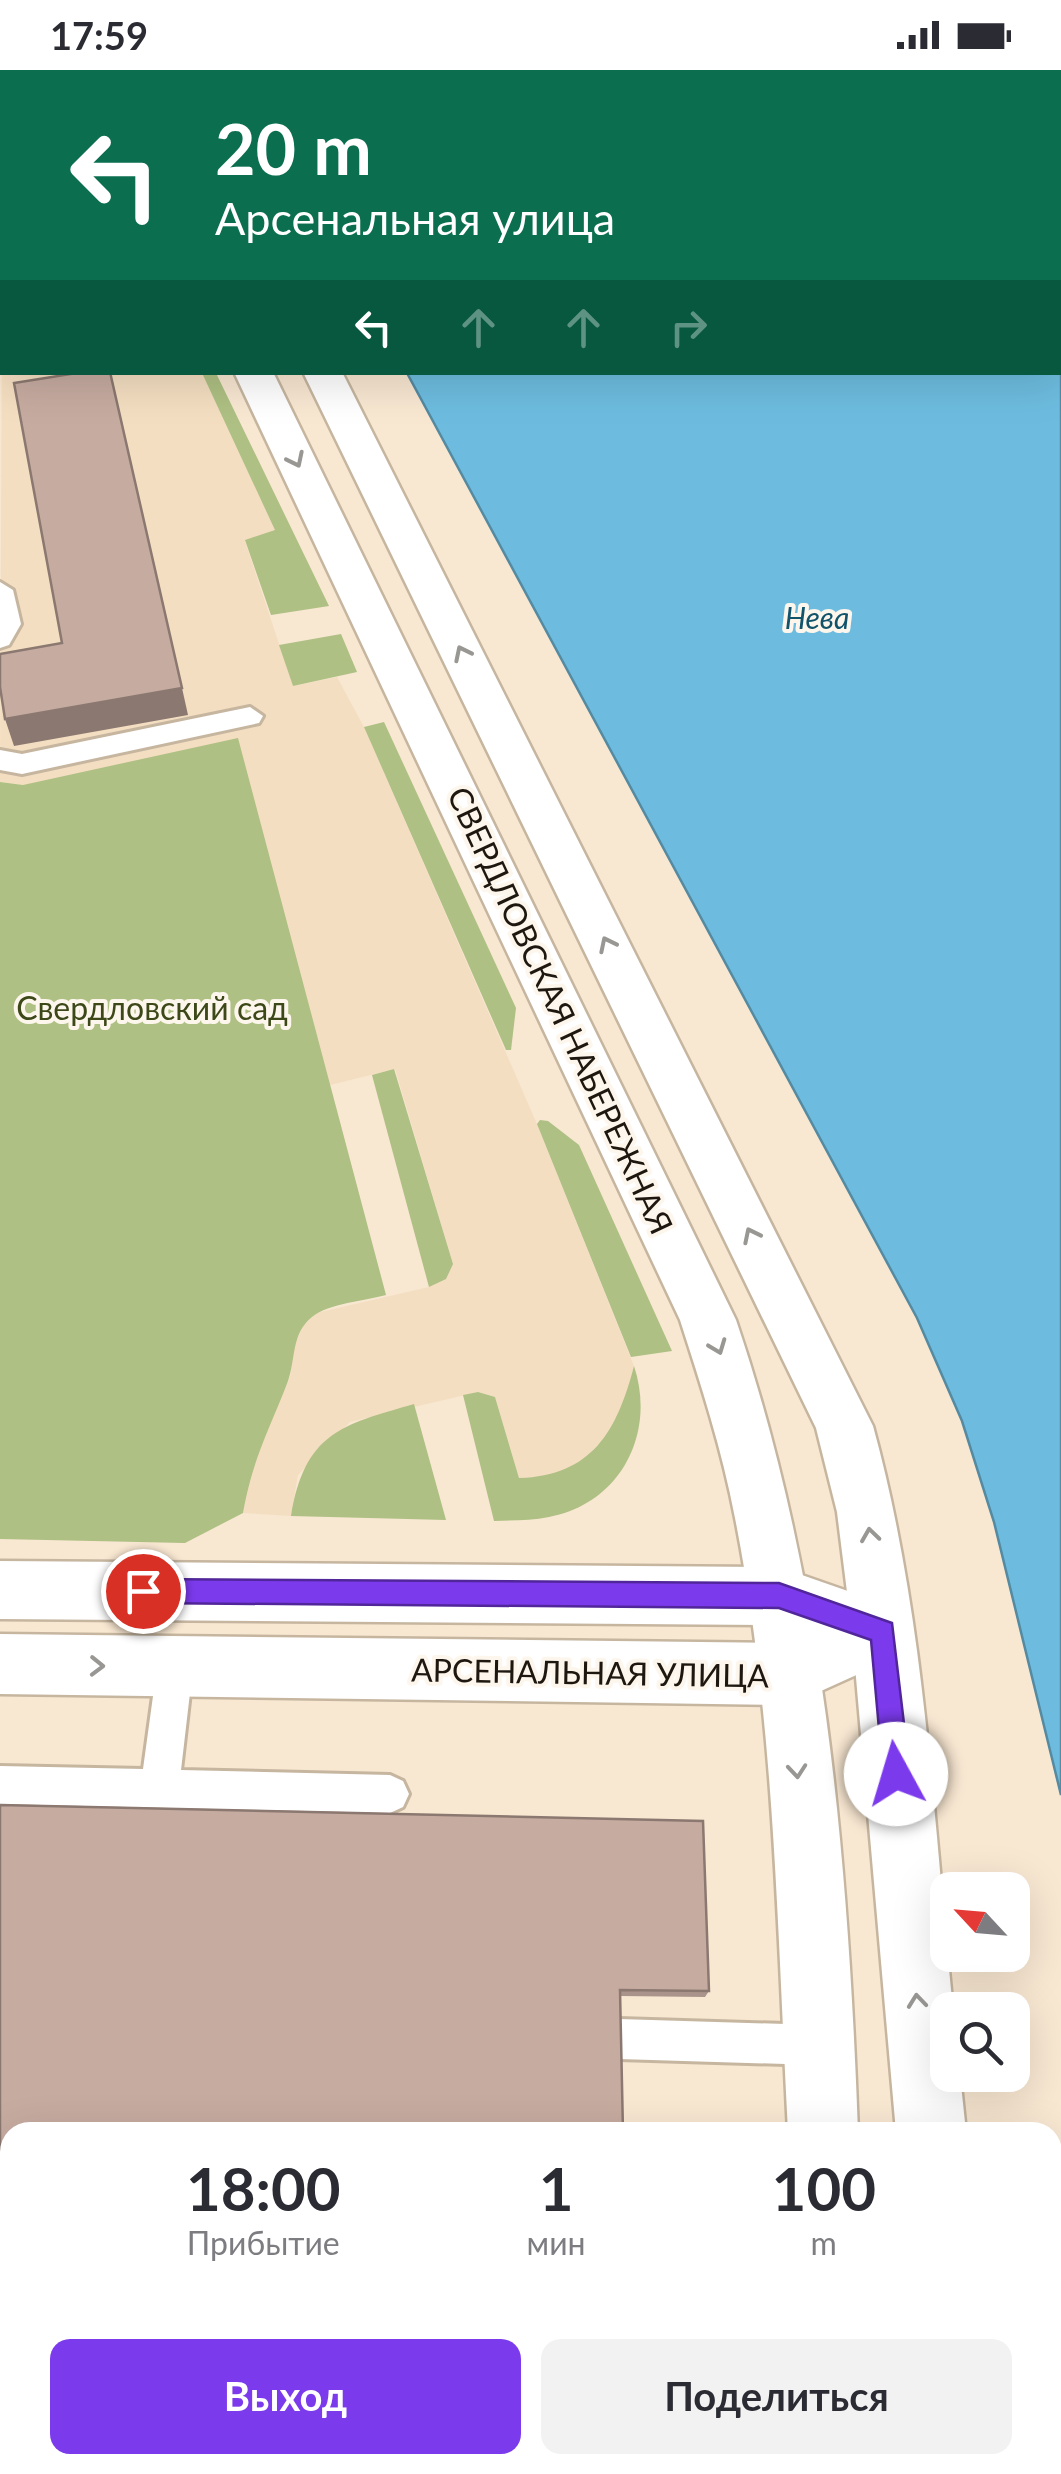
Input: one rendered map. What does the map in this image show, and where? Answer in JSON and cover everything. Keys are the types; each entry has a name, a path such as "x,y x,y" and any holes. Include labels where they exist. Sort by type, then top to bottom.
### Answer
{"main road":[{"name":"СВЕРДЛОВСКАЯ НАБЕРЕЖНАЯ","path":"253,375 708,1320 738,1397 779,1596 790,1674 823,2122"},
{"name":"СВЕРДЛОВСКАЯ НАБЕРЕЖНАЯ","path":"323,375 844,1426 867,1512 883,1632 931,2122"},
{"path":"0,1590 779,1596 883,1632"},
{"name":"АРСЕНАЛЬНАЯ УЛИЦА","path":"0,1664 790,1674 883,1632"}],"lane":[{"path":"0,590 8,624 0,638"},
{"path":"0,760 22,764 250,716"},
{"path":"160,1788 174,1667"},
{"path":"0,1785 390,1794"},
{"path":"619,2039 817,2044"}],"shaded area":[{"path":"2,375 203,375 276,531 245,541 293,686 337,677 364,727 537,1124 634,1366 623,1407 603,1439 581,1463 556,1476 519,1478 495,1397 478,1392 350,1422 298,1475 291,1516 243,1513 252,1462 290,1377 294,1345 304,1325 316,1313 429,1287 453,1264 395,1069 330,1085 320,1051 23,785 0,782"}],"green space":[{"path":"203,375 217,375 329,606 271,615 245,540 275,530"},
{"path":"341,634 357,672 293,686 279,645"},
{"path":"384,722 516,1008 511,1050 506,1050 364,727"},
{"name":"Свердловский сад","path":"238,738 386,1295 328,1308 305,1324 257,1460 243,1513 185,1543 0,1539 0,782 23,785"},
{"path":"394,1069 453,1264 446,1279 429,1287 372,1075"},
{"path":"540,1120 548,1121 579,1145 672,1351 631,1357 537,1124"},
{"path":"634,1366 640,1391 636,1439 614,1480 575,1509 542,1518 494,1521 463,1395 478,1392 495,1397 519,1478 544,1475 565,1469 598,1446 619,1411"},
{"path":"414,1404 446,1520 291,1516 306,1466 330,1437 366,1419"}],"water":[{"name":"Нева","path":"408,375 1061,375 1061,1795 994,1522 962,1421 917,1318"}],"building":[{"path":"64,375 111,375 182,688 5,719 0,654 62,643 14,383"},
{"path":"0,1805 703,1821 709,1991 620,1990 623,2122 0,2122"}],"route":[{"path":"143,1591 779,1596 883,1632 896,1774"}]}
